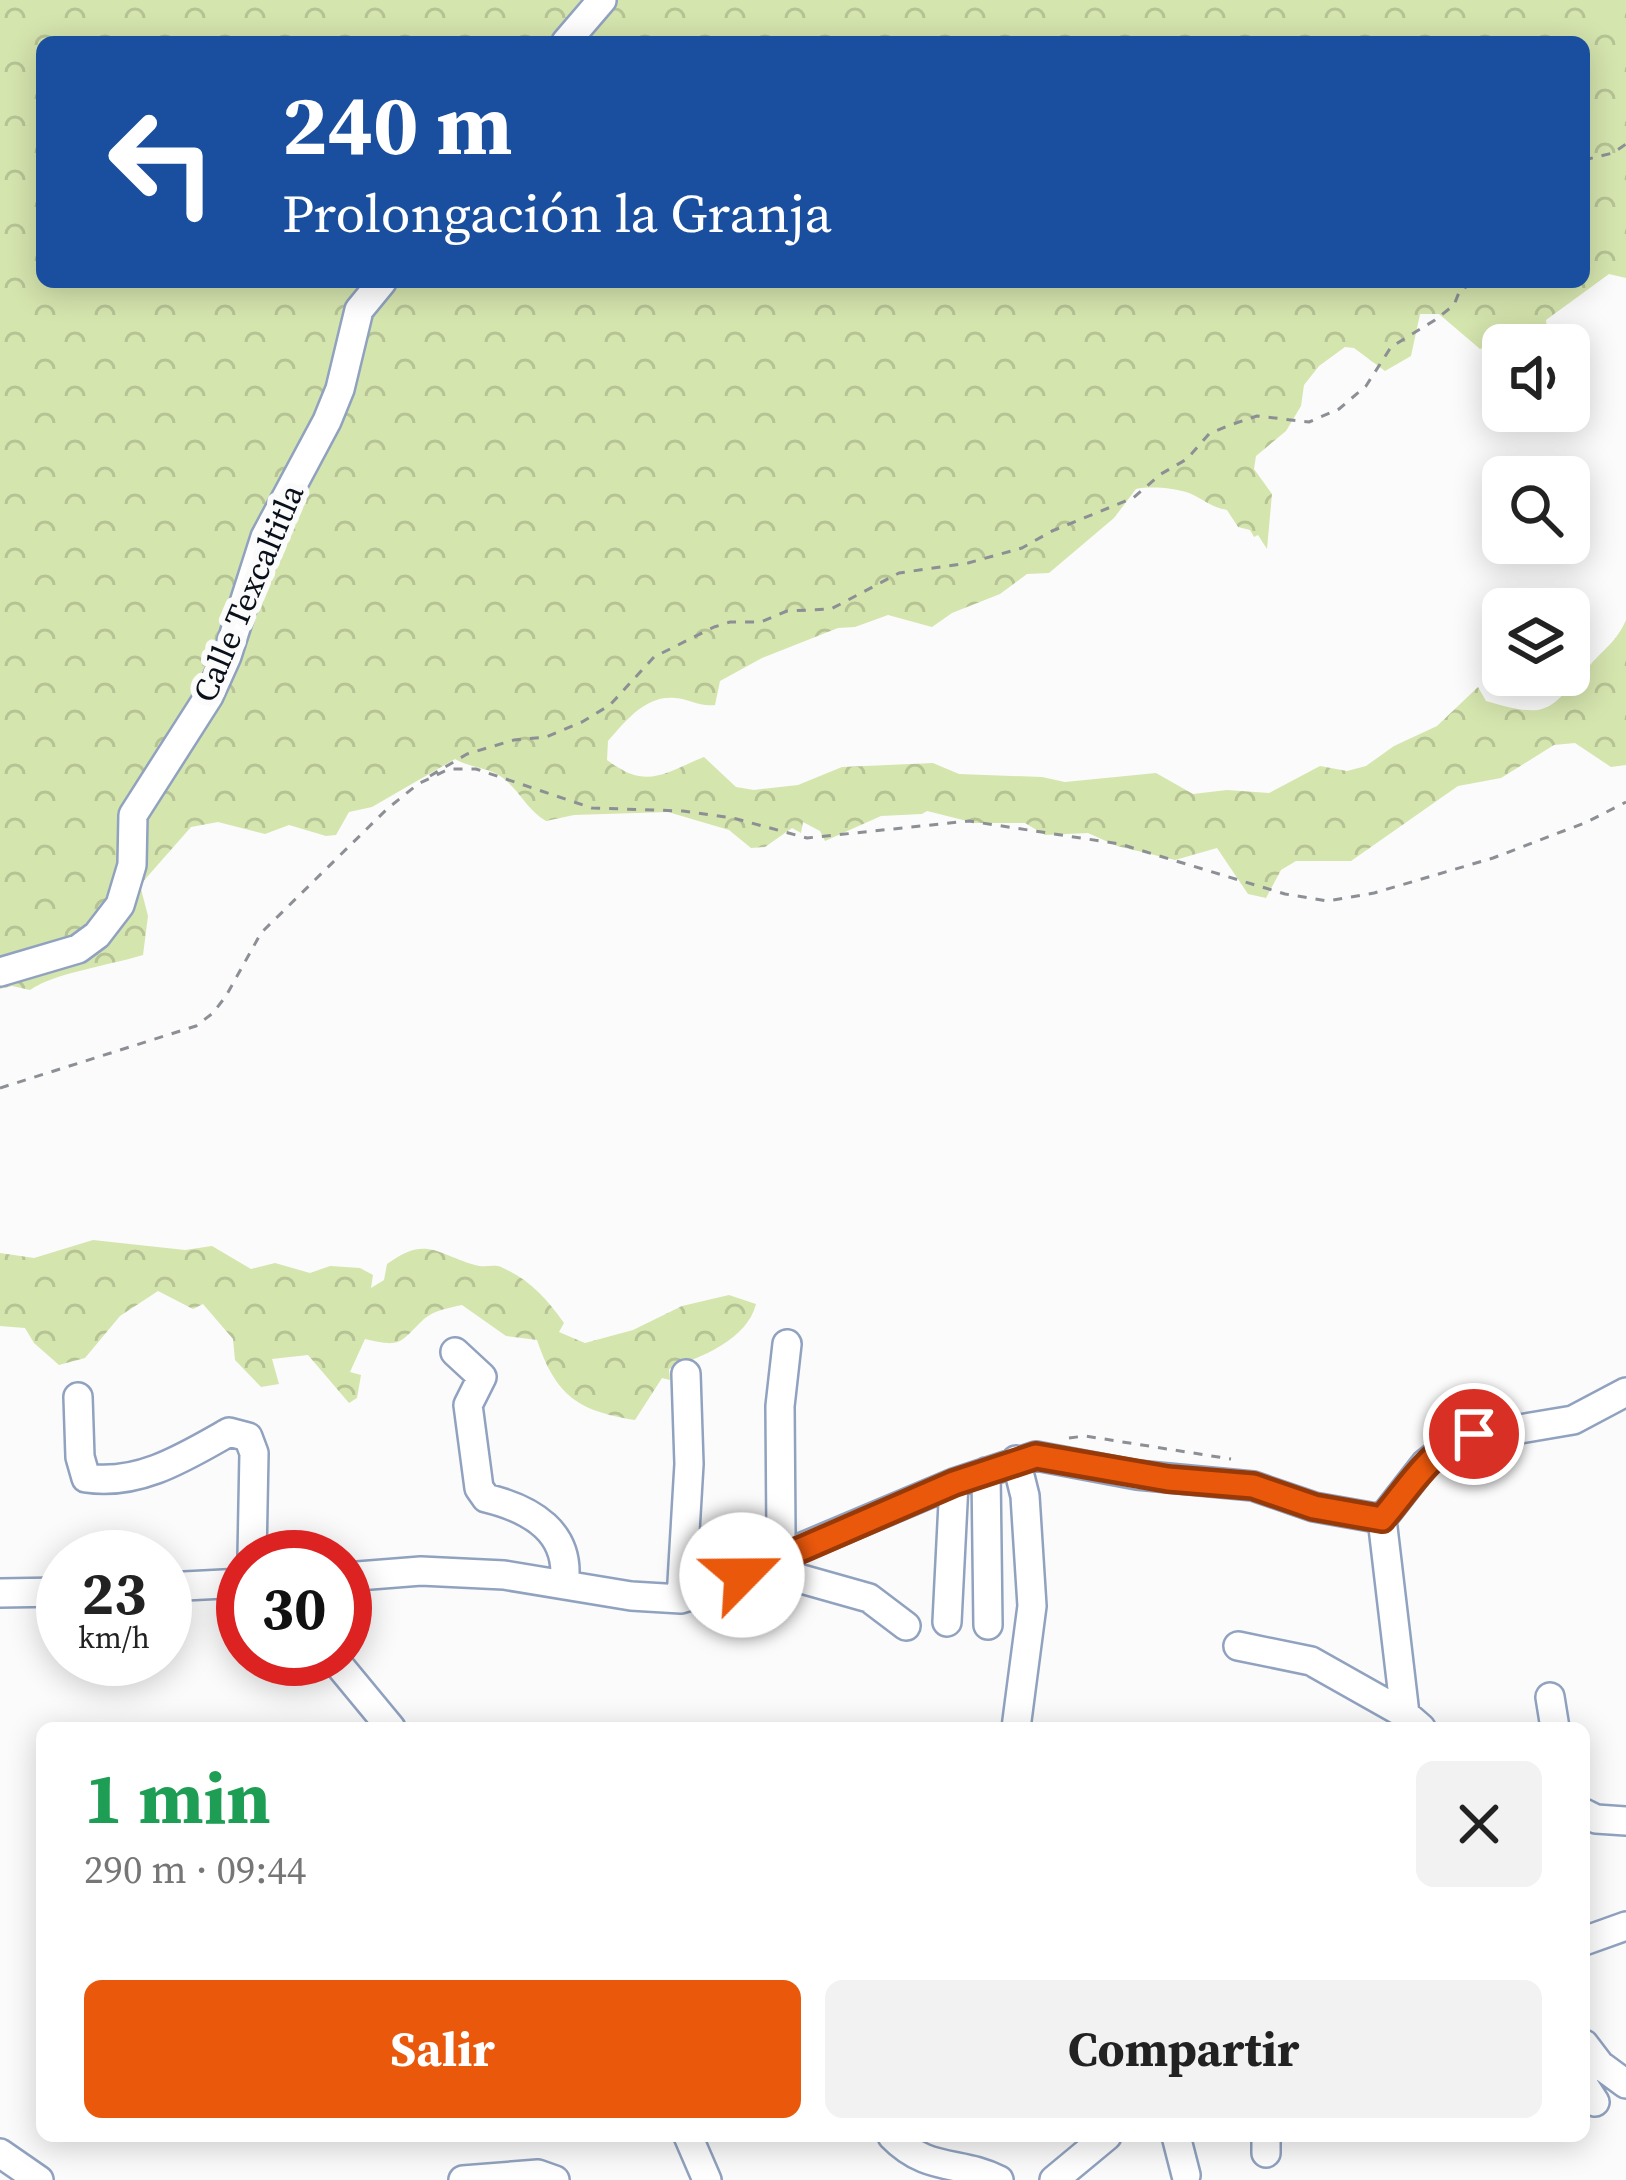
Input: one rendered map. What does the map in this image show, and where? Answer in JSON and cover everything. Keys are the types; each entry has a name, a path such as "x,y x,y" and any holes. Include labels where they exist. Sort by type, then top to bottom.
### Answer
{"street":[{"path":"571,36 602,0"},
{"name":"Calle Texcaltitla","path":"0,972 78,950 97,935 120,905 132,865 134,814 209,696 266,537 333,405 359,310 377,288"},
{"path":"767,1562 781,1533 780,1406 787,1344"},
{"path":"455,1352 482,1377 468,1405 479,1488 486,1498 520,1506 547,1525 564,1551 565,1585"},
{"path":"681,1599 689,1464 686,1374"},
{"path":"1414,1722 1382,1519 1425,1464 1455,1440 1573,1420 1626,1392"},
{"path":"78,1397 80,1457 86,1478 112,1482 172,1464 229,1432 248,1437 254,1454 253,1530"},
{"path":"372,1576 504,1575 681,1599 954,1483 1036,1456 1179,1480 1253,1486 1314,1507 1382,1519"},
{"path":"1016,1460 1027,1516 1032,1606 1022,1722"},
{"path":"986,1472 988,1625"},
{"path":"947,1622 954,1483"},
{"path":"767,1562 791,1576 869,1598 905,1626"},
{"path":"5,1600 36,1596"},
{"path":"1238,1646 1311,1661 1411,1722"},
{"path":"356,1686 386,1722"},
{"path":"1550,1696 1554,1722"},
{"path":"1590,1816 1626,1821"},
{"path":"1590,1939 1626,1926"},
{"path":"1590,2052 1600,2066 1626,2084"},
{"path":"691,2142 707,2180"},
{"path":"898,2142 941,2166 999,2180"},
{"path":"1054,2180 1100,2142"},
{"path":"1178,2142 1186,2175"},
{"path":"0,2152 39,2180"},
{"path":"463,2180 538,2174 555,2180"}],"path":[{"path":"1590,158 1626,144"},
{"path":"0,1088 196,1026 226,996 260,933 387,808 467,754 514,740 546,737 582,722 610,705 654,657 713,628 730,622 760,622 787,611 831,609 898,573 968,563 1022,548 1133,498 1187,459 1209,434 1257,416 1309,422 1340,409 1366,386 1391,347 1436,320 1454,305 1464,288"},
{"path":"418,784 449,770 476,769 592,808 683,811 733,818 807,838 970,821 1120,844 1285,894 1328,901 1374,893 1493,858 1626,802"}],"green space":[{"path":"0,0 1626,0 1626,278 1609,274 1590,288 1590,36 36,36 36,288 1590,288 1546,324 1482,324 1480,349 1439,314 1420,314 1411,356 1385,371 1354,348 1345,347 1319,366 1304,385 1301,406 1286,431 1256,456 1254,469 1272,494 1267,549 1258,535 1238,527 1227,510 1183,491 1136,489 1114,518 1049,573 1027,574 1000,594 952,613 932,627 888,615 838,628 762,658 720,681 715,705 675,698 654,701 637,711 608,741 607,760 633,775 655,776 704,757 736,787 754,790 798,785 842,767 933,763 959,774 1065,782 1156,773 1193,794 1269,793 1320,766 1347,771 1366,766 1394,746 1437,726 1478,687 1486,701 1524,710 1547,707 1562,696 1590,696 1590,666 1626,620 1626,765 1611,767 1575,743 1554,745 1501,778 1458,786 1351,861 1296,861 1281,870 1266,898 1248,894 1217,848 1175,860 1117,846 1088,833 1045,835 1025,823 975,823 927,811 881,816 825,841 820,831 803,822 801,833 792,828 765,847 751,848 729,830 668,812 574,815 546,821 503,778 455,759 372,807 349,812 336,835 289,825 265,834 218,822 191,827 140,885 148,916 143,955 68,974 30,990 0,989"},
{"path":"93,1240 185,1250 212,1246 251,1269 275,1263 310,1273 330,1266 360,1268 373,1275 371,1288 384,1280 387,1264 400,1255 431,1249 475,1265 501,1267 521,1278 564,1323 559,1332 585,1343 633,1330 682,1306 729,1295 756,1304 733,1337 669,1369 670,1380 662,1378 635,1420 598,1412 572,1398 552,1375 537,1340 506,1336 462,1305 428,1316 399,1341 365,1339 350,1372 361,1375 357,1398 349,1403 308,1355 272,1359 279,1384 261,1387 235,1360 233,1339 203,1304 193,1309 158,1291 120,1316 85,1358 59,1365 25,1328 0,1326 0,1253 34,1258"}],"route":[{"path":"742,1575 954,1483 1036,1456 1168,1479 1253,1486 1314,1507 1382,1519 1425,1464 1455,1440 1474,1434"}]}
